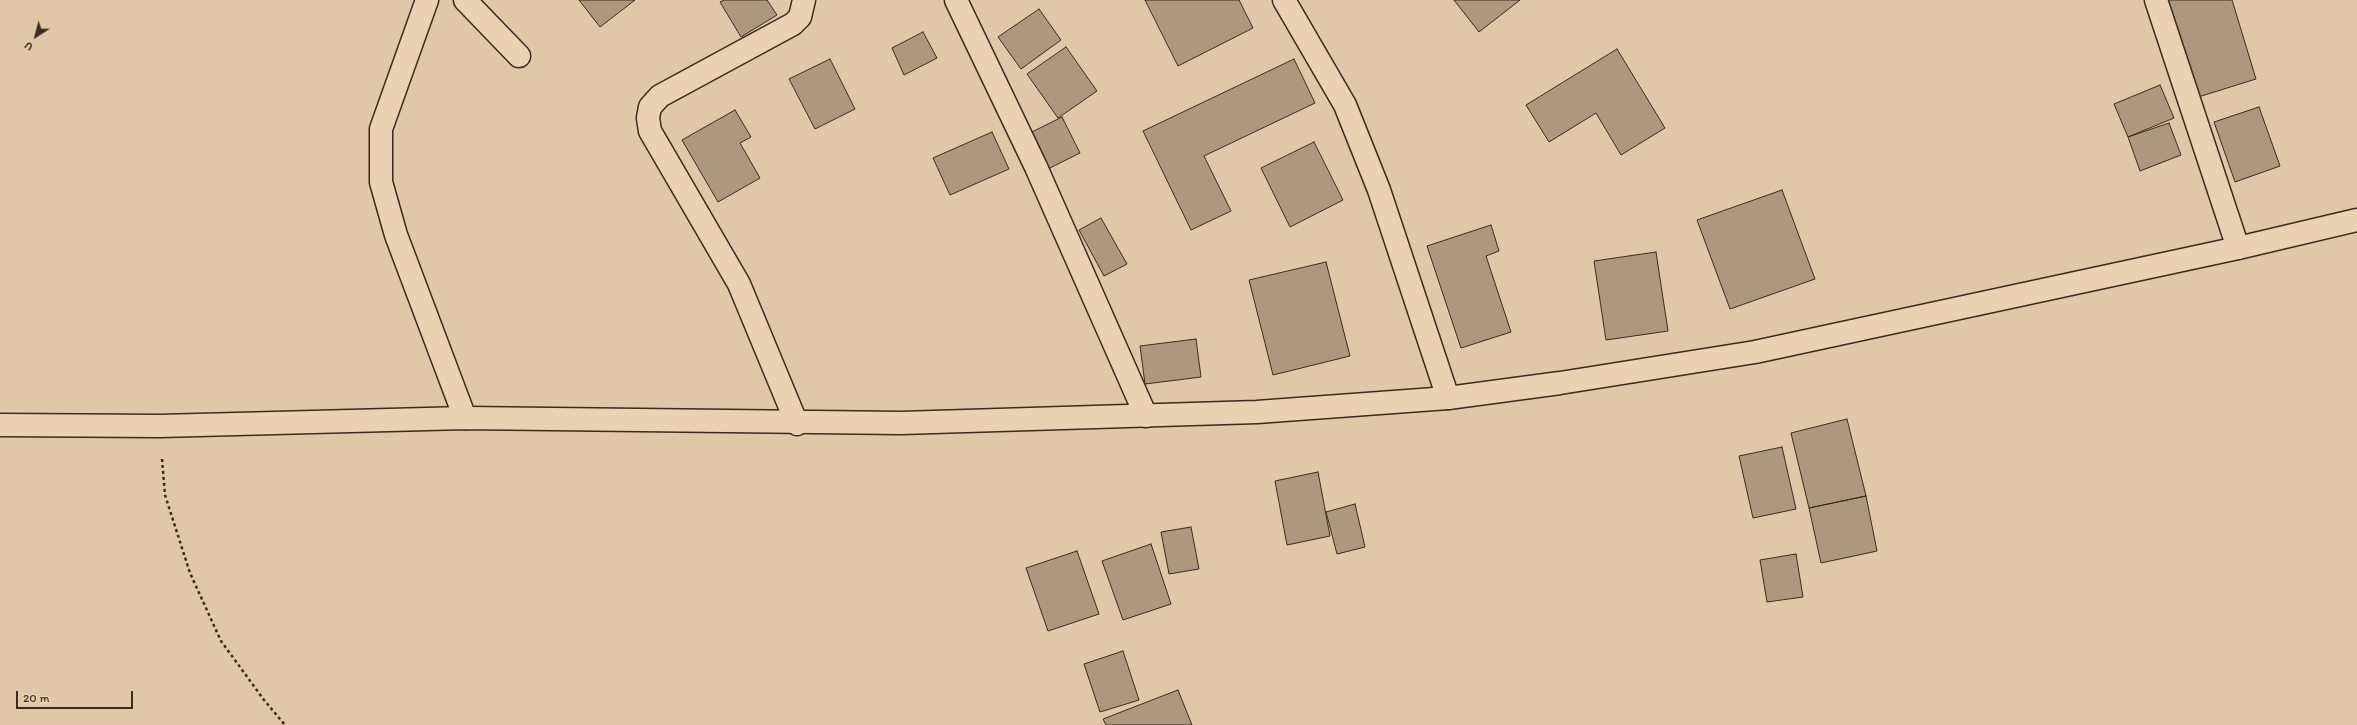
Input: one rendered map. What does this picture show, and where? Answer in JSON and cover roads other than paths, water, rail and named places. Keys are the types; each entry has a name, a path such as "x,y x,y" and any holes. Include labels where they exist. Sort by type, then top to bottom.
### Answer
{"main road":[{"path":"427,0 381,129 380,182 396,235 465,418"},
{"path":"465,0 519,56"},
{"path":"797,424 739,284 650,131 648,118 650,107 660,96 793,24 800,17 804,0"},
{"path":"956,0 1036,167 1146,416"},
{"path":"1284,0 1345,105 1379,190 1448,398"},
{"path":"2156,0 2238,248"},
{"path":"0,425 160,426 465,418 797,424 901,423 1257,412 1448,398 1560,383 1755,352 2238,248 2357,220"}]}
